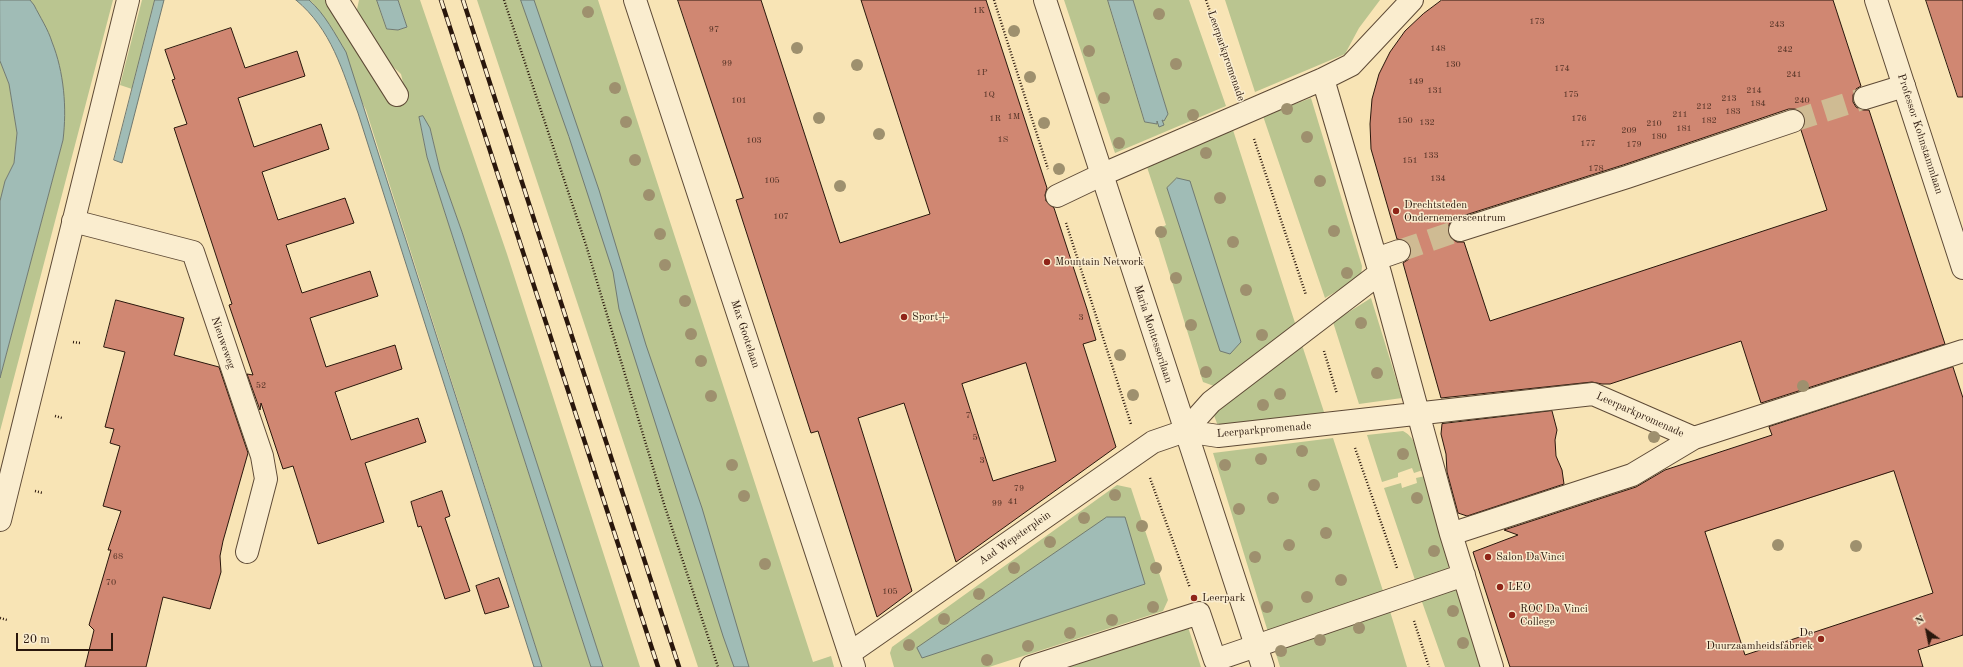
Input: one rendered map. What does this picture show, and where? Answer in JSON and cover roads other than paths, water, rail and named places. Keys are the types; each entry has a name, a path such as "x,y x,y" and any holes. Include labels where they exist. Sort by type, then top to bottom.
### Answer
{"street":[{"path":"0,520 128,0"},
{"path":"336,0 397,95"},
{"name":"Max Gootelaan","path":"635,0 852,660"},
{"name":"Maria Montessorilaan","path":"1045,0 1262,667"},
{"name":"Leerparkpromenade","path":"1101,175 1323,79 1351,65 1412,0"},
{"name":"Professor Kohnstammlaan","path":"1876,0 1963,268"},
{"path":"1323,79 1378,266 1451,534 1492,667"},
{"path":"1865,98 1904,86"},
{"path":"1460,230 1627,177 1793,121"},
{"path":"1057,196 1101,175"},
{"name":"Nieuweweg","path":"73,221 192,252 262,456 266,480 247,552"},
{"path":"1185,431 1211,402 1315,323 1378,266 1399,251"},
{"path":"1451,534 1632,475 1694,438 1963,351"},
{"name":"Leerparkpromenade","path":"1185,431 1218,436 1593,394 1694,438"},
{"name":"Aad Wepsterplein","path":"852,660 1153,442 1185,431"},
{"path":"1032,667 1199,613 1215,660 1464,575"}],"water":[{"path":"0,0 30,0 34,5 48,32 56,54 64,90 65,115 63,140 0,378 0,201 5,181 14,163 17,133 9,84 0,61"},
{"path":"155,0 164,0 122,163 114,160"},
{"path":"296,0 309,0 315,6 329,24 346,52 542,667 534,667 347,81 341,66 319,24"},
{"path":"377,0 398,0 407,27 398,30 387,29"},
{"path":"521,0 534,0 599,190 646,345 702,508 749,667 734,667 723,636 619,309 613,272 569,137"},
{"path":"1108,0 1133,0 1168,114 1164,121 1162,120 1164,125 1159,127 1157,121 1157,124 1145,122"},
{"path":"423,116 430,128 440,170 462,232 603,667 591,667 427,157 419,117"},
{"path":"1177,178 1190,181 1241,342 1230,354 1220,351 1167,188"},
{"path":"1107,517 1125,517 1145,584 922,658 917,648"}],"tunnel":[{"path":"1793,121 1865,98"},
{"path":"1399,251 1460,230"}],"railway":[{"path":"441,0 658,667"},
{"path":"463,0 679,667"}],"place":[{"name":"Drechtsteden Ondernemerscentrum","path":"1396,211"},
{"name":"Mountain Network","path":"1047,262"},
{"name":"Sport+","path":"904,317"},
{"name":"Salon DaVinci","path":"1488,557"},
{"name":"LEO","path":"1500,587"},
{"name":"Leerpark","path":"1194,598"},
{"name":"ROC Da Vinci College","path":"1512,615"},
{"name":"De Duurzaamheidsfabriek","path":"1821,639"}]}
